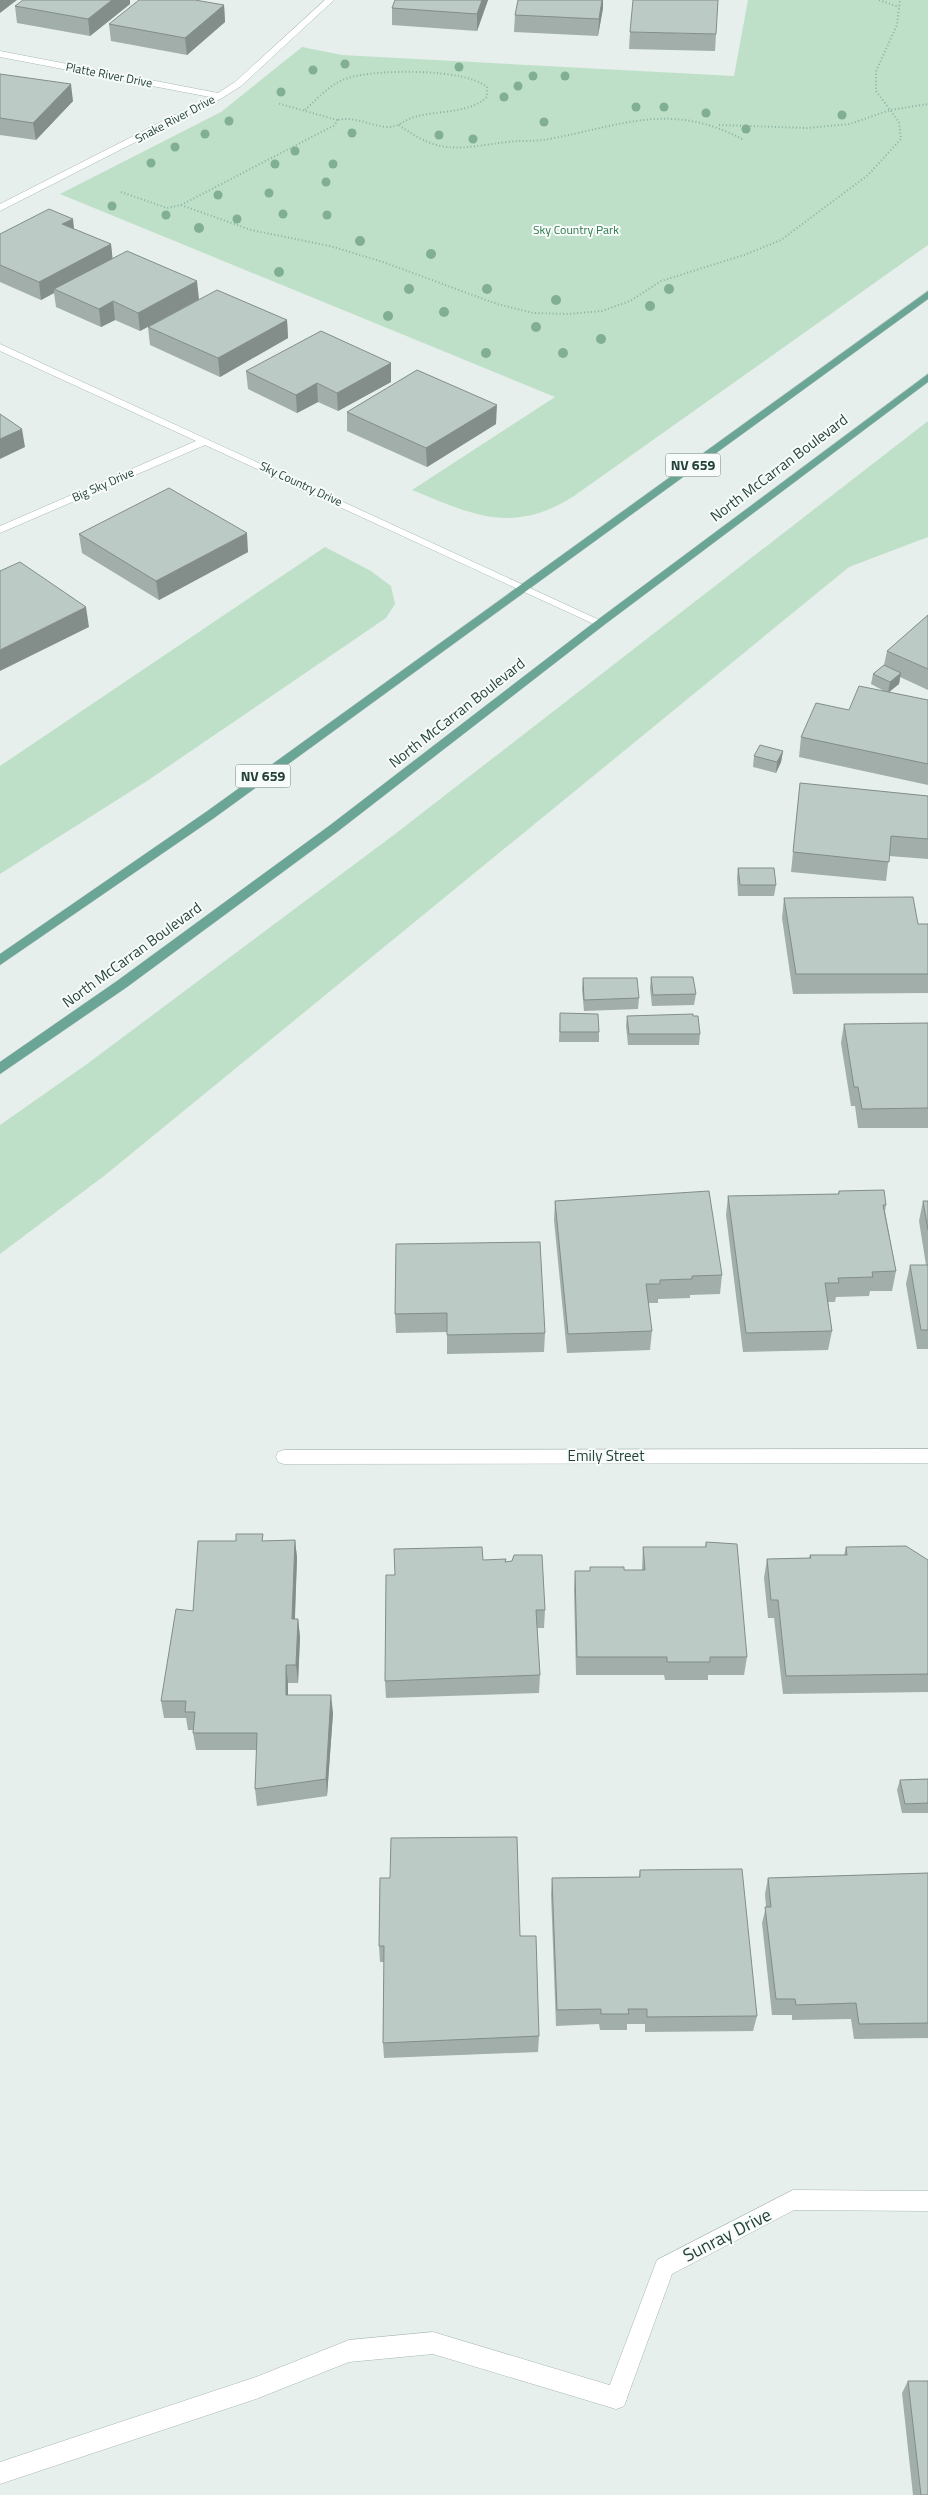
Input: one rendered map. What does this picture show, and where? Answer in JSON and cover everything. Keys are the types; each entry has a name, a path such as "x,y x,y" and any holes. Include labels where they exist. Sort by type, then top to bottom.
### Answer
{"main road":[{"name":"NV 659","path":"0,960 210,815 928,294"},
{"name":"North McCarran Boulevard","path":"0,1069 122,984 333,829 600,623 928,377"}],"street":[{"name":"Snake River Drive","path":"0,208 219,96 238,84 330,0"},
{"name":"Platte River Drive","path":"0,54 219,96"},
{"name":"Sky Country Drive","path":"0,347 600,623"},
{"name":"Big Sky Drive","path":"0,530 206,441"},
{"name":"Emily Street","path":"284,1457 928,1456"},
{"name":"Sunray Drive","path":"0,2474 256,2388 349,2351 433,2343 616,2398 664,2267 793,2200 928,2201"}],"path":[{"path":"879,0 899,7"},
{"path":"180,205 251,230 330,246 383,262 497,304 533,313 602,311 630,301 661,281 744,256 781,240 868,176 901,139 899,122 876,91 876,71 896,25 900,0"},
{"path":"270,101 337,120 346,118 387,127 399,125 410,118 427,113 477,106 487,97 487,87 478,79 457,74 376,74 349,78 330,86 305,110"},
{"path":"716,125 808,128 850,124 890,110 928,104"},
{"path":"399,125 416,137 434,146 456,148 550,139 627,121 665,117 692,118 716,125 744,140"},
{"path":"116,189 167,208 180,205 335,125 337,120"}],"green space":[{"name":"Sky Country Park","path":"748,0 928,0 928,245 574,496 552,508 532,515 512,518 493,517 454,507 412,490 555,397 60,194 221,112 302,47 342,55 734,76"},
{"path":"928,421 928,537 849,567 104,1176 0,1254 0,1125 87,1064 395,834"},
{"path":"325,547 371,571 391,586 395,604 386,618 147,781 0,874 0,766"}],"building":[{"path":"23,0 112,0 88,19 15,6"},
{"path":"139,0 195,0 224,5 185,38 109,24"},
{"path":"395,0 482,0 477,14 392,8"},
{"path":"518,0 602,0 599,19 515,15"},
{"path":"633,0 718,0 716,34 630,32"},
{"path":"0,74 71,84 33,123 0,118"},
{"path":"49,209 73,219 62,224 111,244 39,282 0,265 0,234"},
{"path":"127,251 197,281 138,313 113,301 99,309 54,289"},
{"path":"217,290 287,320 218,358 148,327"},
{"path":"321,331 391,363 337,393 317,383 296,395 246,371"},
{"path":"417,370 497,405 426,448 347,412"},
{"path":"0,414 22,429 0,439"},
{"path":"169,488 247,533 156,581 79,534"},
{"path":"20,562 86,607 0,650 0,571"},
{"path":"928,615 928,669 887,651"},
{"path":"884,665 901,673 890,682 873,674"},
{"path":"859,686 928,700 928,764 801,737 816,703 849,710"},
{"path":"760,745 783,751 777,762 754,756"},
{"path":"800,783 928,796 928,839 891,836 889,862 793,852"},
{"path":"738,868 774,868 776,885 740,885"},
{"path":"913,897 918,924 928,924 928,974 796,974 784,898"},
{"path":"651,977 693,977 696,994 653,995"},
{"path":"583,978 637,978 639,998 584,1000"},
{"path":"560,1013 598,1014 599,1032 560,1032"},
{"path":"693,1014 693,1016 698,1016 700,1034 629,1034 627,1016"},
{"path":"928,1023 928,1108 862,1109 858,1087 854,1087 844,1024"},
{"path":"884,1190 886,1205 883,1205 896,1271 872,1272 873,1277 838,1278 839,1283 825,1283 832,1331 746,1333 728,1196 839,1194 839,1191"},
{"path":"709,1191 722,1275 692,1276 692,1279 660,1280 660,1284 646,1284 652,1331 568,1334 555,1201"},
{"path":"923,1201 928,1201 928,1230"},
{"path":"540,1242 545,1333 447,1335 447,1313 395,1314 396,1244"},
{"path":"910,1265 928,1265 928,1330 921,1330"},
{"path":"236,1534 263,1534 262,1541 295,1540 292,1619 298,1619 296,1665 286,1665 286,1695 331,1695 326,1779 255,1789 257,1733 193,1733 195,1712 185,1712 186,1701 161,1701 176,1609 193,1611 198,1541 236,1541"},
{"path":"706,1542 737,1544 747,1657 710,1657 710,1662 667,1662 667,1657 577,1657 575,1571 590,1571 590,1567 624,1567 624,1570 645,1570 643,1547 706,1547"},
{"path":"906,1546 928,1560 928,1674 786,1676 778,1600 771,1600 767,1559 811,1558 810,1555 847,1555 846,1547"},
{"path":"482,1547 483,1560 506,1559 505,1562 512,1561 514,1555 542,1555 545,1610 536,1610 540,1675 385,1681 386,1575 395,1575 394,1549"},
{"path":"928,1779 928,1803 905,1804 900,1780"},
{"path":"517,1837 520,1936 536,1936 539,2036 383,2043 384,1946 379,1946 380,1878 390,1878 391,1838"},
{"path":"742,1869 757,2016 647,2017 647,2009 628,2009 629,2014 601,2014 601,2009 557,2010 552,1878 640,1877 640,1870"},
{"path":"928,1873 928,2023 859,2024 856,2003 796,2005 795,1999 776,1999 765,1907 771,1907 768,1878"},
{"path":"908,2381 928,2381 928,2495 921,2495"}]}
